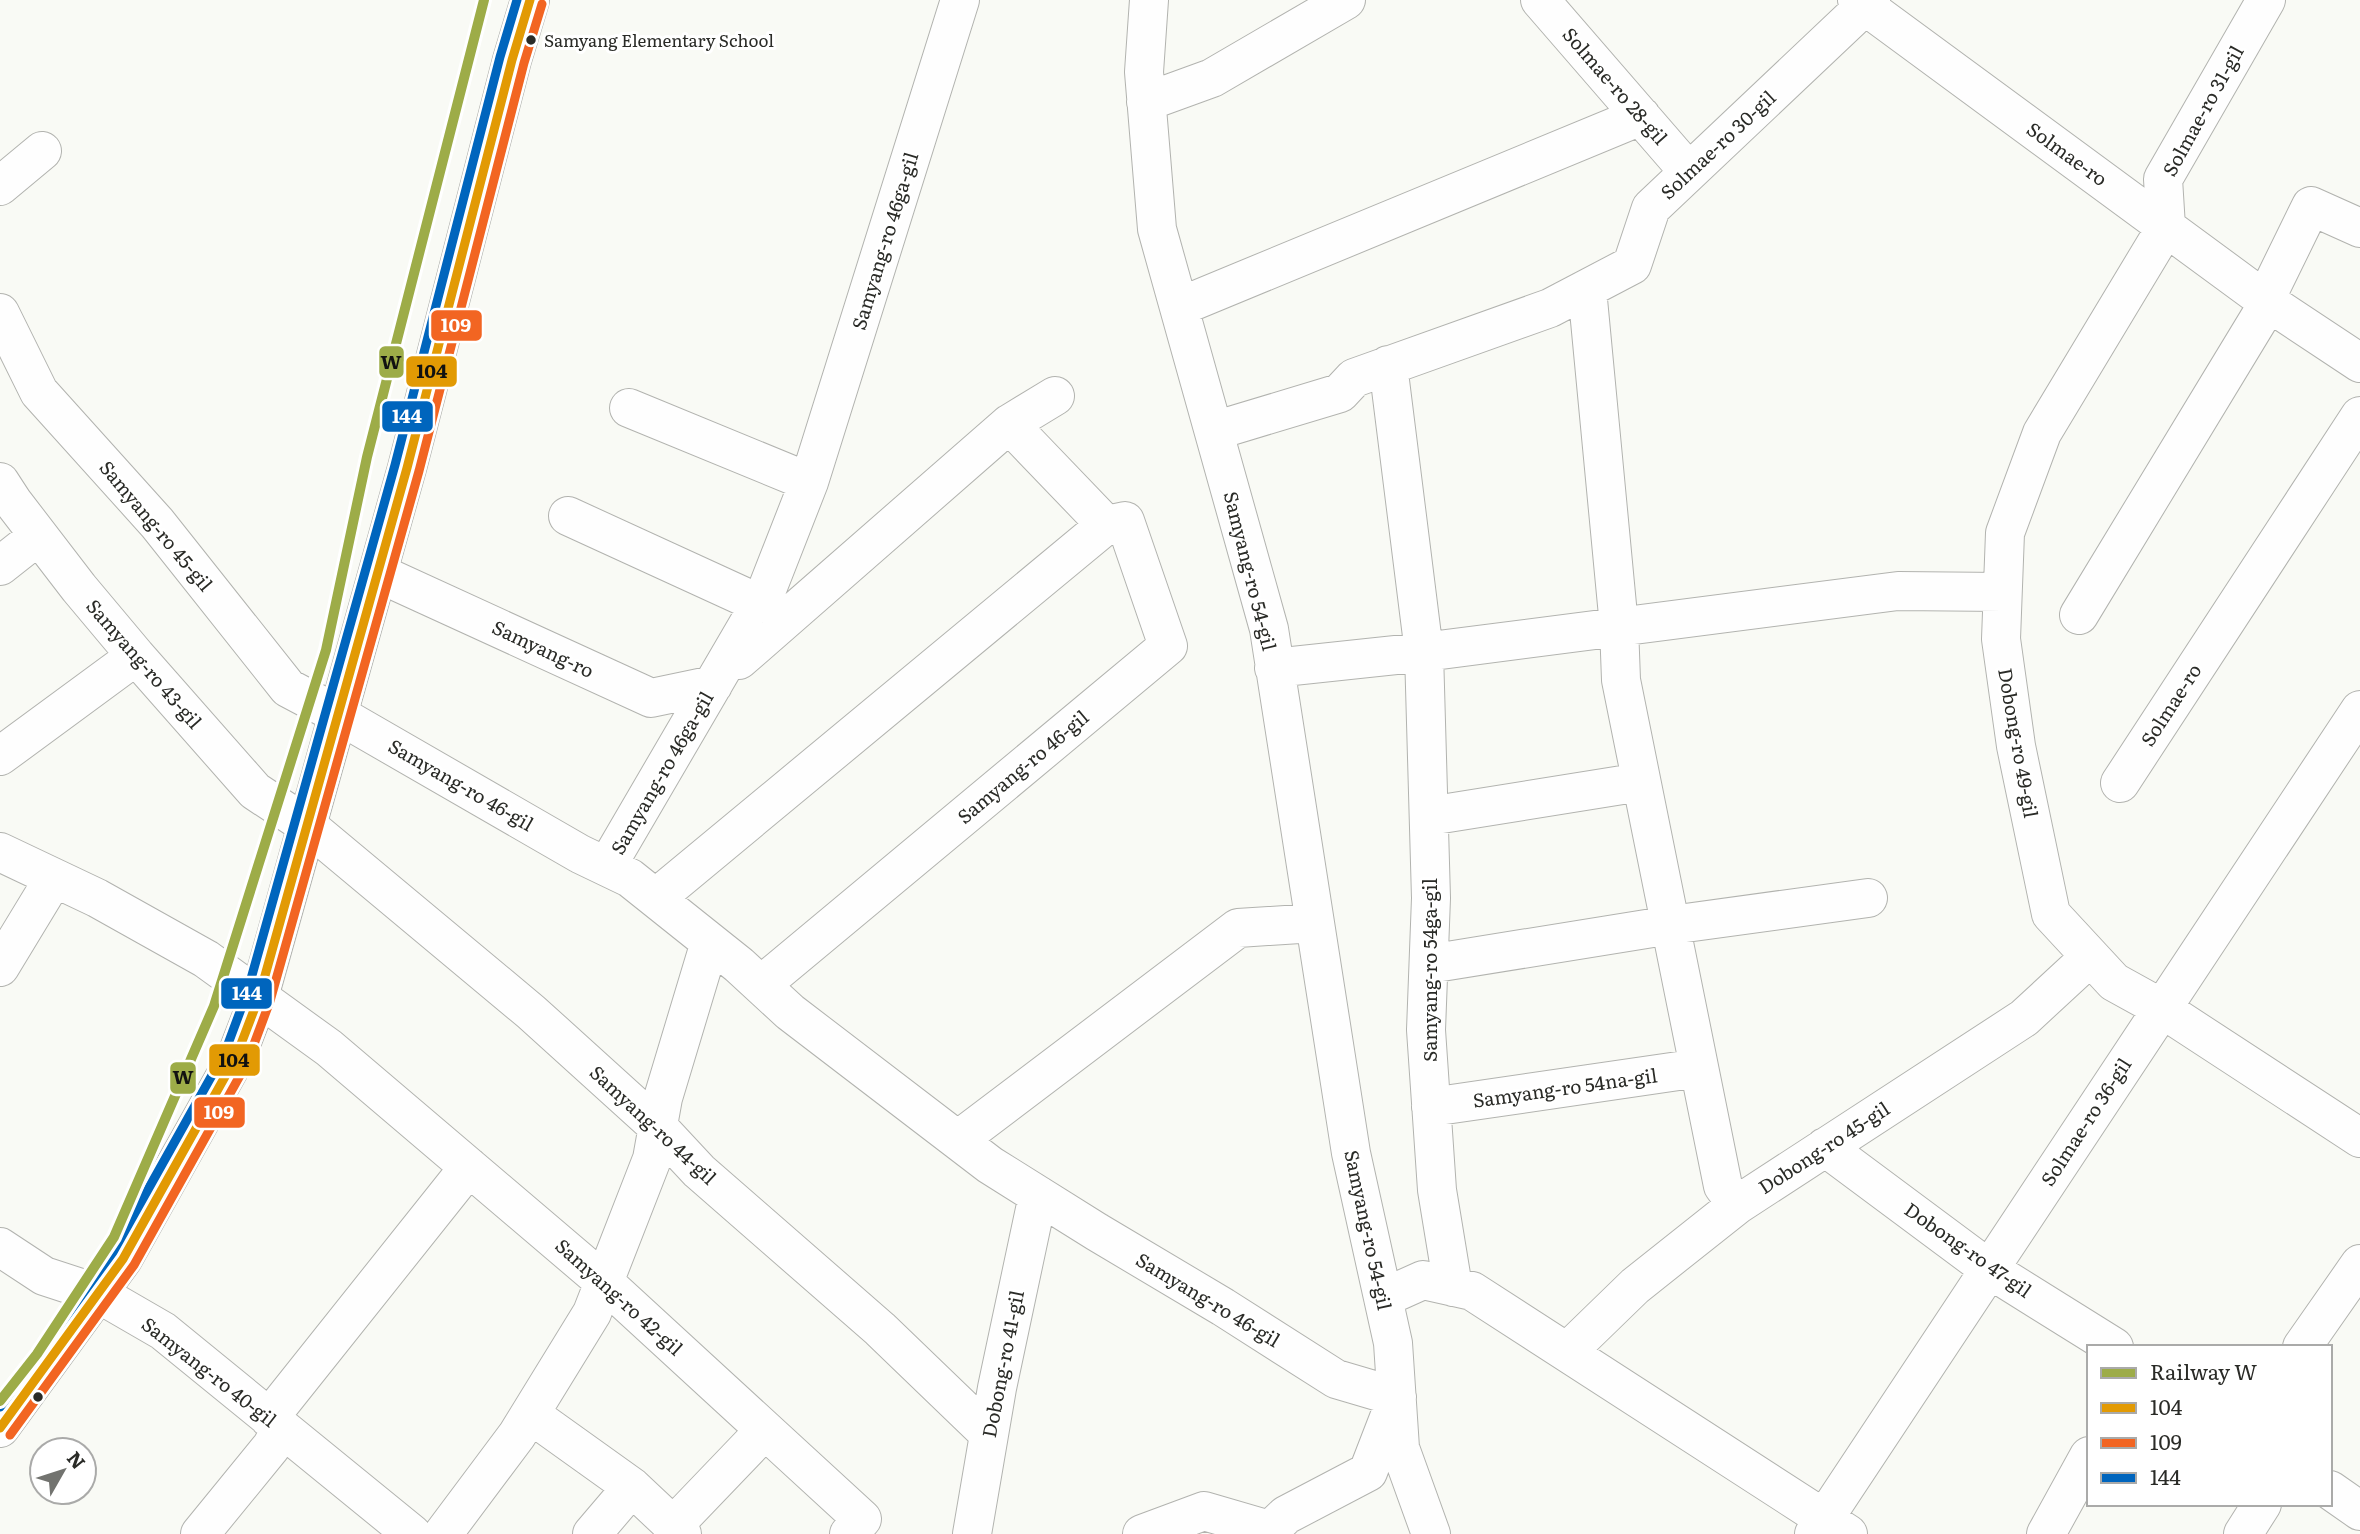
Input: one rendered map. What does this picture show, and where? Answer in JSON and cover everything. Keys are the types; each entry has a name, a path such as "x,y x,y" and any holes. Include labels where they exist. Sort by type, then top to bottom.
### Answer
{"street":[{"path":"0,1428 123,1259 236,1057 259,997 378,573 530,0"},
{"name":"Samyang-ro 46ga-gil","path":"607,866 760,604 809,482 960,0"},
{"name":"Samyang-ro 54-gil","path":"1149,0 1144,72 1157,229 1269,629 1351,1153 1393,1343 1400,1448 1431,1534"},
{"path":"1146,102 1212,78 1346,0"},
{"name":"Solmae-ro 28-gil","path":"1540,0 1689,172"},
{"name":"Solmae-ro 31-gil","path":"2166,227 2163,179 2266,0"},
{"name":"Solmae-ro","path":"1865,2 2267,301 2360,363"},
{"name":"Solmae-ro 30-gil","path":"1213,431 1340,393 1354,377 1550,308 1632,265 1651,208 1865,2"},
{"path":"1179,307 1640,116"},
{"path":"0,186 42,152"},
{"path":"2079,615 2267,301 2311,206 2360,228"},
{"name":"Dobong-ro 49-gil","path":"2166,227 2042,433 2005,533 2001,639 2016,746 2051,914 2114,982 2161,1008 2360,1138"},
{"path":"1587,289 1619,626 1621,680 1723,1186 1737,1205"},
{"name":"Samyang-ro 45-gil","path":"0,313 39,393 157,523 288,688 339,715"},
{"path":"1388,365 1424,652"},
{"name":"Samyang-ro 46ga-gil","path":"715,682 1009,424 1055,396"},
{"path":"629,408 809,482"},
{"name":"Solmae-ro","path":"2120,783 2360,416"},
{"name":"Samyang-ro 46-gil","path":"761,985 1168,646 1125,521 1105,525 1009,424"},
{"name":"Samyang-ro 43-gil","path":"0,482 38,536 136,656 255,791 308,826"},
{"path":"568,516 760,604"},
{"path":"656,898 1105,525"},
{"path":"0,566 38,536"},
{"name":"Samyang-ro","path":"378,573 651,698 715,682"},
{"path":"1274,668 1424,652 1898,591 2002,592"},
{"name":"Samyang-ro 54ga-gil","path":"1424,652 1431,898 1426,1030 1437,1190 1453,1287"},
{"path":"0,756 136,656"},
{"name":"Samyang-ro 46-gil","path":"339,715 630,878 710,942 790,1012 990,1165 1336,1379 1396,1397"},
{"name":"Solmae-ro 36-gil","path":"1828,1529 1989,1269 2161,1008 2355,726"},
{"path":"1429,816 1642,782"},
{"name":"Samyang-ro 44-gil","path":"308,826 531,1012 658,1128 699,1171 880,1329 989,1434"},
{"name":"Samyang-ro 42-gil","path":"0,852 96,898 206,959 329,1048 604,1282 862,1519 849,1534"},
{"path":"0,967 54,878"},
{"path":"1429,964 1671,925 1868,898"},
{"path":"958,1140 1238,928 1315,923"},
{"path":"443,1534 517,1435 592,1313 652,1159 663,1098 710,942"},
{"name":"Dobong-ro 45-gil","path":"1567,1352 1635,1286 1737,1205 2024,1018 2090,957"},
{"name":"Samyang-ro 54na-gil","path":"1431,1107 1699,1068"},
{"name":"Dobong-ro 47-gil","path":"1825,1147 1989,1269 2111,1345"},
{"path":"276,1423 469,1167"},
{"name":"Dobong-ro 41-gil","path":"972,1534 989,1434 1038,1195"},
{"path":"0,1247 44,1276 99,1294"},
{"path":"2303,1345 2360,1264"},
{"path":"1383,1298 1423,1280 1472,1291 1828,1529"},
{"name":"Samyang-ro 40-gil","path":"99,1294 163,1331 412,1534"},
{"path":"1142,1534 1204,1511 1268,1532 1286,1515 1368,1472 1396,1397"},
{"path":"530,1414 632,1487 678,1530 765,1430"},
{"name":"Samyang-ro 40-gil","path":"200,1534 271,1447 276,1423"},
{"path":"2046,1534 2087,1460"},
{"path":"592,1534 632,1487"},
{"path":"2332,1491 2360,1511"},
{"path":"2243,1534 2261,1506"}],"rail line":[{"name":"W","path":"0,1401 37,1354 114,1237 214,1006 326,650 367,457 484,0"}],"transit line":[{"name":"144","path":"0,1407 113,1252 225,1052 247,993 395,465 517,0"},
{"name":"104","path":"0,1428 123,1259 236,1057 259,997 407,468 512,60 530,0"},
{"name":"109","path":"10,1435 134,1265 247,1063 270,1001 419,471 524,63 542,4"}],"place":[{"name":"Samyang Elementary School","path":"531,40"}]}
